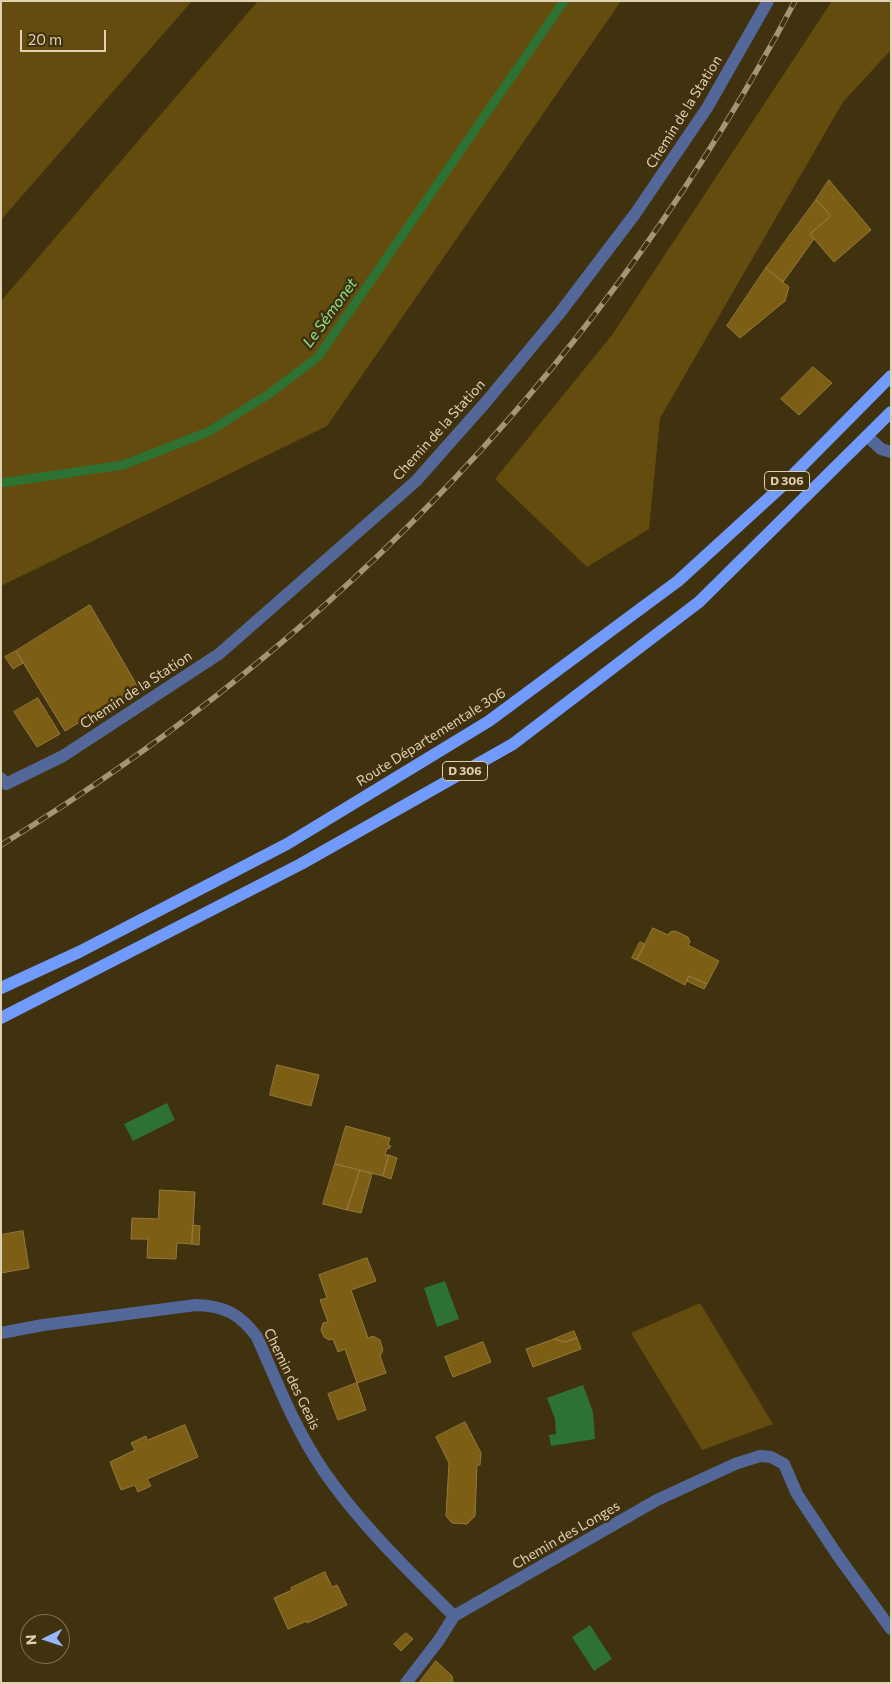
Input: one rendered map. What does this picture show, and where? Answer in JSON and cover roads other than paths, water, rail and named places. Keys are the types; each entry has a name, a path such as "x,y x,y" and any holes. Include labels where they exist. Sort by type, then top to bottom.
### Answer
{"main road":[{"name":"Route Départementale 306","path":"1,988 79,952 286,844 489,721 678,581 781,487 891,376"},
{"name":"D 306","path":"1,1018 301,864 513,744 699,602 891,412"}],"street":[{"name":"Chemin de la Station","path":"1,778 6,784 63,756 220,654 416,481 486,402 559,314 635,214 707,108 768,1"},
{"path":"867,436 881,448 891,452"},
{"name":"Chemin des Geais","path":"1,1333 44,1325 196,1305 210,1305 226,1309 236,1315 248,1325 257,1337 299,1430 322,1469 341,1494 402,1563 454,1616"},
{"name":"Chemin des Longes","path":"406,1683 454,1616 657,1500 734,1464 760,1456 770,1457 784,1464 797,1494 838,1556 891,1629"}],"waterway":[{"name":"Le Sémonet","path":"1,483 123,465 208,432 269,394 318,357 564,1"}],"railway":[{"path":"1,845 125,763 242,675 353,580 456,477 552,368 640,253 721,130 795,1"}]}
